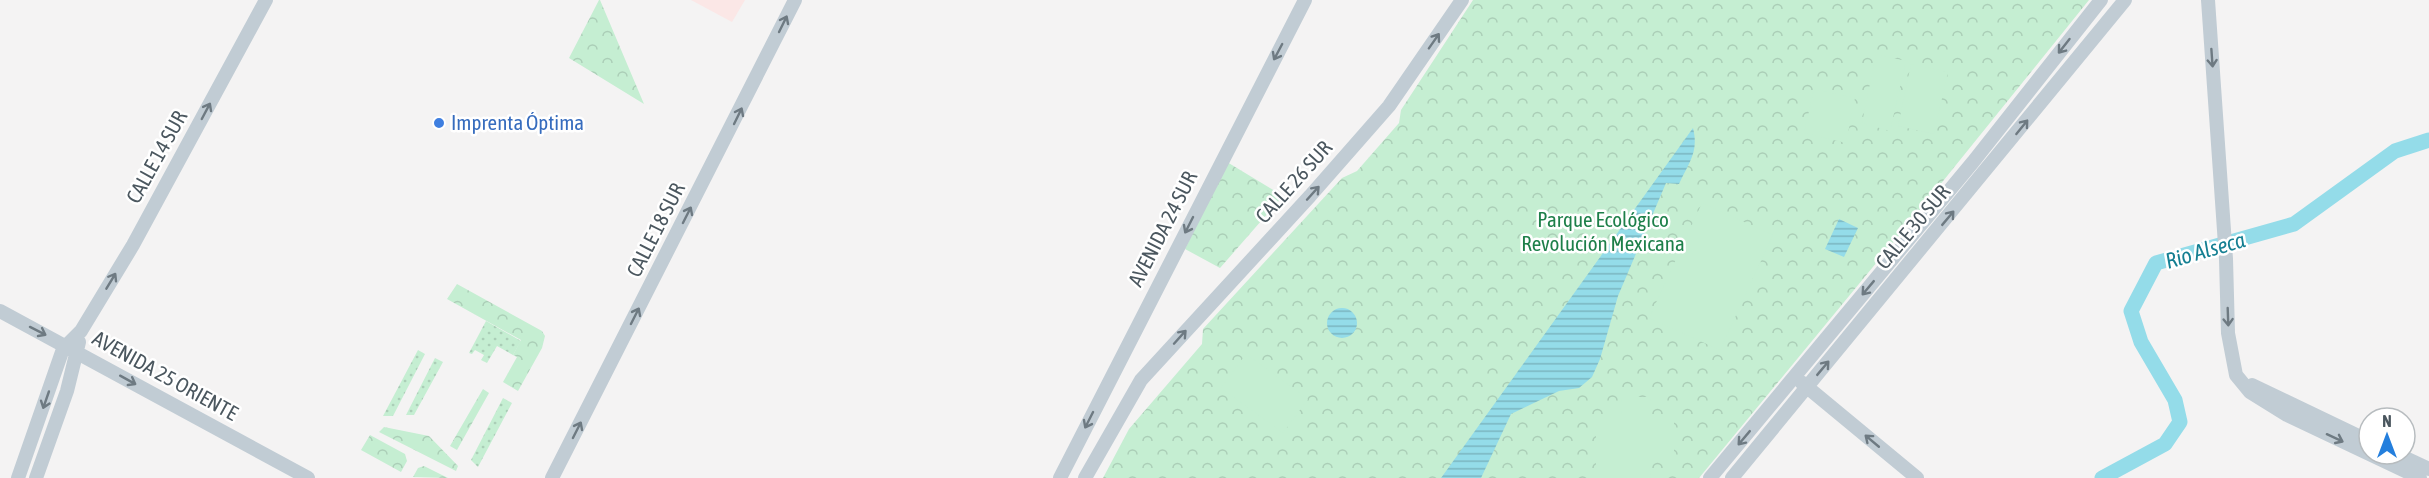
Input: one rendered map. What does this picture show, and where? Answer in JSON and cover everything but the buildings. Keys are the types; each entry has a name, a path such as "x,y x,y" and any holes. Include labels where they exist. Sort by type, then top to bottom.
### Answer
{"main road":[{"name":"CALLE 14 SUR","path":"72,348 133,245 266,0"},
{"name":"CALLE 18 SUR","path":"552,478 795,0"},
{"name":"AVENIDA 24 SUR","path":"1060,478 1305,0"},
{"name":"CALLE 26 SUR","path":"1085,478 1141,380 1310,196 1389,106 1462,0"},
{"name":"CALLE 30 SUR","path":"1710,478 1973,162 2101,0"},
{"name":"CALLE 30 SUR","path":"1732,478 2125,0"},
{"path":"2208,0 2230,349 2236,375 2243,383 2266,397 2420,478"},
{"name":"AVENIDA 25 ORIENTE","path":"0,311 308,478"},
{"path":"18,478 72,348"},
{"path":"36,478 67,391 72,348"},
{"path":"1794,377 1917,478"},
{"path":"2317,423 2357,437"}],"shaded area":[{"path":"691,0 745,0 732,22"}],"green space":[{"path":"600,0 644,104 569,58"},
{"name":"Parque Ecológico Revolución Mexicana","path":"1473,0 2089,0 1699,478 1103,478 1129,429 1202,344 1203,329 1342,178 1357,171 1399,123 1401,110"},
{"path":"1876,54 1906,61 1890,131 1862,123"},
{"path":"1911,64 1948,72 1934,134 1898,126"},
{"path":"1814,89 1855,98 1846,143 1804,133"},
{"path":"1227,162 1283,196 1220,268 1185,249"},
{"path":"1702,203 1773,235 1720,350 1649,318"},
{"path":"457,284 542,331 545,336 542,348 518,391 503,382 517,357 513,355 521,340 447,299"},
{"path":"486,321 521,341 513,355 497,346 487,363 481,360 484,355 475,350 472,354 469,353"},
{"path":"418,350 425,354 393,416 383,416"},
{"path":"1246,354 1308,399 1283,433 1221,388"},
{"path":"435,358 443,362 414,415 406,415"},
{"path":"483,389 489,393 457,450 450,446"},
{"path":"1622,397 1651,397 1650,418 1674,418 1674,462 1651,462 1650,478 1596,478 1596,416 1621,416"},
{"path":"503,398 512,403 478,467 471,460"},
{"path":"384,427 429,436 458,466 456,471 379,432"},
{"path":"370,435 405,454 407,461 401,472 361,450"},
{"path":"424,466 448,478 413,477 418,468"}],"water":[{"path":"1693,128 1695,144 1692,157 1679,184 1666,183 1618,296 1600,359 1592,377 1579,388 1559,391 1511,414 1481,478 1441,478"},
{"path":"1839,219 1858,228 1844,257 1825,249"},
{"path":"1342,308 1353,312 1357,323 1353,334 1342,338 1331,334 1327,323 1331,312"}],"waterway":[{"name":"Rio Alseca","path":"2102,478 2165,444 2180,422 2175,400 2141,342 2131,311 2156,263 2294,224 2395,151 2429,140"}],"place":[{"name":"Imprenta Óptima","path":"439,123"}]}
